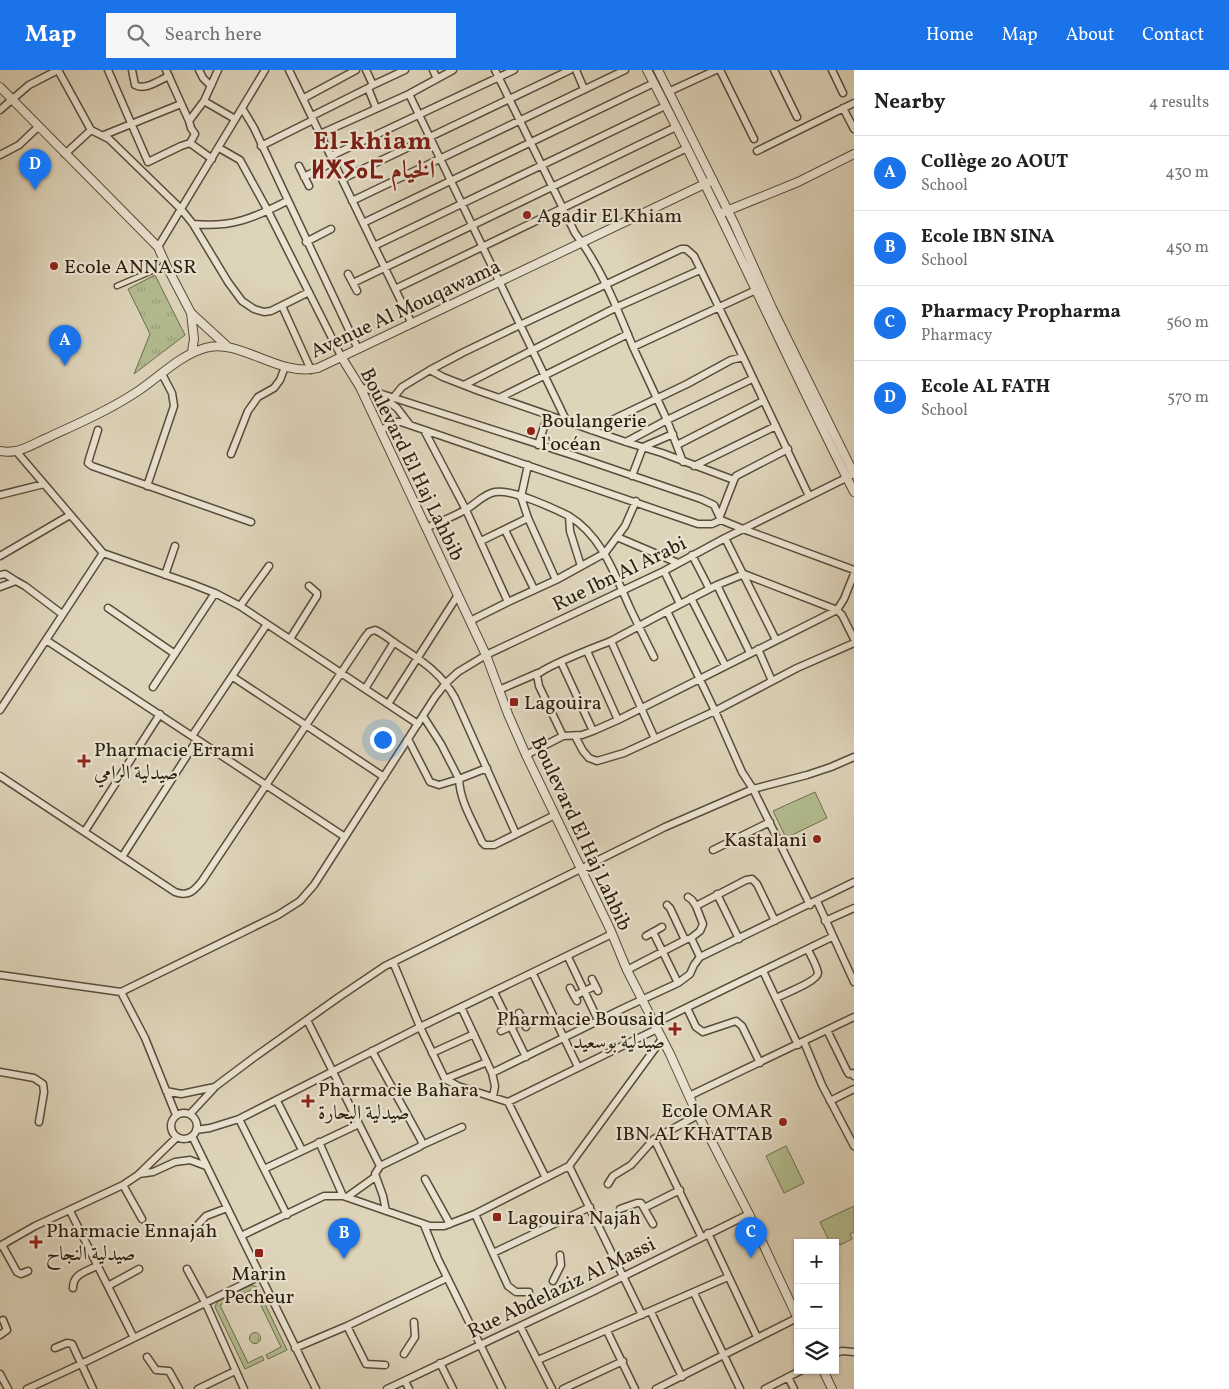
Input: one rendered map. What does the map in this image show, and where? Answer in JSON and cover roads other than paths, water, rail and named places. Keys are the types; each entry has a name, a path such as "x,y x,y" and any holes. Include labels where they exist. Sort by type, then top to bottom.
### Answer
{"street":[{"path":"0,110 29,85 58,70 91,130 104,136 181,209 193,224 228,282 242,301 254,309 264,312 271,311 309,292"},
{"path":"108,70 148,162 146,174"},
{"path":"132,70 136,85 140,87 146,86 168,73 180,104 195,134 190,143 172,149 148,162"},
{"path":"199,70 211,86"},
{"path":"189,121 204,101 218,70"},
{"path":"158,246 265,70"},
{"path":"289,70 412,324"},
{"path":"304,98 356,70"},
{"path":"366,70 376,108"},
{"path":"261,146 405,70"},
{"path":"433,70 437,79"},
{"path":"320,134 409,94 453,70"},
{"path":"495,70 575,233 582,242 617,307 673,434 683,462"},
{"path":"304,177 332,159 420,114 514,70"},
{"path":"342,179 570,70"},
{"path":"576,70 584,89"},
{"path":"352,201 625,70"},
{"path":"647,70 704,184 724,212 772,308 852,475 854,492"},
{"path":"658,70 713,180 756,290 798,381 852,475"},
{"path":"668,92 718,70 754,139"},
{"path":"774,70 797,117"},
{"path":"832,70 843,93"},
{"path":"363,223 654,83"},
{"path":"0,87 158,246 191,313 194,333 192,352"},
{"path":"409,94 566,420"},
{"path":"204,101 235,119"},
{"path":"758,150 854,103"},
{"path":"104,136 180,104"},
{"path":"374,246 665,106"},
{"path":"242,108 254,128 358,349"},
{"path":"843,108 854,129"},
{"path":"0,155 19,145 39,126"},
{"path":"353,283 676,127"},
{"path":"65,154 91,130"},
{"path":"190,143 212,159"},
{"path":"218,148 240,160 268,211 342,358"},
{"path":"396,290 687,148"},
{"path":"724,212 798,182 854,154"},
{"path":"299,166 308,186"},
{"name":"Avenue Al Mouqawama","path":"0,451 16,451 97,415 130,397 192,352 216,345 228,347 285,367 311,370 342,358 713,180"},
{"path":"193,224 216,226 237,223 253,218 287,201"},
{"path":"306,242 331,228"},
{"path":"393,398 402,387 430,370 605,284 681,249 686,249 692,253 809,496"},
{"path":"117,286 166,265"},
{"path":"464,385 617,307 700,270"},
{"path":"348,274 357,291"},
{"path":"633,347 756,290"},
{"path":"282,306 311,370"},
{"path":"191,313 228,347"},
{"path":"499,398 628,334"},
{"path":"591,430 731,360 743,357"},
{"name":"Boulevard El Haj Lahbib","path":"342,358 360,387 486,655 526,755 612,934 627,970 749,1214 794,1312"},
{"path":"230,454 248,411 260,395 274,388 280,380 285,367"},
{"path":"430,370 443,377 499,398 734,480"},
{"path":"147,486 174,406 172,393 162,374"},
{"path":"626,442 752,378"},
{"path":"360,387 701,499 714,505 721,518 743,530 854,570"},
{"path":"377,393 397,408 410,425"},
{"path":"677,445 763,401"},
{"path":"538,445 548,415"},
{"path":"381,432 392,422 410,425 703,525 718,523 736,476 788,449"},
{"path":"694,466 776,426"},
{"path":"98,430 88,463 92,466 251,522"},
{"path":"424,430 466,510 508,602"},
{"path":"632,476 643,448 673,434"},
{"path":"16,451 103,553 215,593 240,606 418,724"},
{"path":"528,465 521,496 528,518 556,580"},
{"name":"Rue Ibn Al Arabi","path":"122,992 256,927 292,907 307,894 346,837 423,716 446,683 458,672 486,655 664,571 725,538 852,475"},
{"path":"0,495 44,484"},
{"path":"426,528 466,510 484,496 496,492 521,496 569,516 580,523 605,552 654,657"},
{"path":"470,621 556,580 605,552 626,526 636,501"},
{"path":"0,556 70,515"},
{"path":"569,516 570,531 581,566"},
{"path":"481,541 528,518"},
{"path":"505,530 534,590"},
{"path":"617,537 678,563"},
{"path":"725,538 776,640"},
{"path":"165,575 175,546"},
{"path":"1,707 103,553"},
{"path":"692,555 709,588"},
{"path":"240,606 269,566"},
{"path":"664,571 680,604"},
{"path":"0,575 5,574 25,586 62,614"},
{"path":"499,690 611,641 709,588 744,574 837,610 842,615 854,640"},
{"path":"526,755 563,736 575,736 593,731 618,720 837,610 844,599 854,574"},
{"path":"0,587 16,581"},
{"path":"717,585 750,653"},
{"path":"290,639 317,596 317,593 309,586"},
{"path":"153,687 215,593"},
{"path":"388,704 458,595"},
{"path":"691,598 725,666"},
{"path":"108,608 175,654"},
{"path":"667,611 742,772 754,789 810,905"},
{"path":"122,857 267,624"},
{"path":"0,776 175,892 190,893 202,881 340,672 369,632 377,630 418,657 446,683 516,834"},
{"path":"46,640 346,837"},
{"path":"611,641 654,740"},
{"path":"365,689 394,642"},
{"path":"575,736 589,758 598,761 624,753 854,643"},
{"path":"758,649 772,681"},
{"path":"587,651 618,720"},
{"path":"561,662 593,731"},
{"path":"538,674 539,686 563,736"},
{"path":"233,677 384,777"},
{"path":"85,831 160,714"},
{"path":"423,716 441,744 458,779 463,800 485,845 494,845 554,815"},
{"path":"408,739 430,782 445,785 487,768"},
{"path":"190,1114 216,1086 339,997 392,962 665,827 754,789 807,775 854,757"},
{"path":"712,850 770,822"},
{"path":"696,906 746,880 752,879 756,882 775,921"},
{"path":"492,1073 598,1020 678,983 690,974 700,957 854,882"},
{"path":"717,894 739,939"},
{"path":"627,970 700,931 702,924 696,906 688,897"},
{"path":"817,901 854,982"},
{"path":"667,905 700,957"},
{"path":"825,921 854,908"},
{"path":"646,936 662,927"},
{"path":"653,932 678,983"},
{"path":"316,1389 206,1166 194,1133 197,1123 190,1114 183,1112 176,1115 170,1125 172,1132 178,1137 185,1139 194,1133 239,1119 278,1101 420,1027 533,974 612,934"},
{"path":"392,962 445,1079 458,1086 508,1102 578,1067 687,1008 832,937"},
{"path":"776,998 816,977 818,972 808,950"},
{"path":"568,956 598,1020"},
{"path":"763,971 830,1101 852,1137 854,1146"},
{"path":"533,974 578,1067"},
{"path":"0,975 122,992 141,1030 176,1115"},
{"path":"570,988 576,999 584,990 597,988 592,978"},
{"path":"494,992 526,1057"},
{"path":"461,1007 492,1073 495,1086 493,1097"},
{"path":"687,1008 696,1027 703,1032 736,1021 738,1022 742,1026 760,1062"},
{"path":"501,1031 511,1026 524,1024 519,1013"},
{"path":"689,1096 854,1017"},
{"path":"307,1020 380,1166"},
{"path":"826,1030 846,1071 849,1074 854,1074"},
{"path":"432,1053 474,1034"},
{"path":"241,1236 324,1196 345,1196 424,1225 438,1227 475,1214 569,1166 662,1039"},
{"path":"372,1051 422,1145"},
{"path":"445,1079 487,1062"},
{"path":"0,1072 34,1078 43,1084 44,1092 39,1122"},
{"path":"166,1091 181,1094 216,1086"},
{"path":"830,1101 854,1089"},
{"path":"278,1101 302,1150"},
{"path":"508,1102 546,1178"},
{"path":"608,1184 613,1176 631,1165 654,1139 698,1115"},
{"path":"239,1119 287,1215"},
{"path":"264,1169 359,1124"},
{"path":"386,1211 383,1196 375,1177 380,1166 462,1127"},
{"path":"28,1271 21,1274 17,1272 1,1245 36,1226 123,1185 138,1175 178,1137"},
{"path":"654,1139 728,1277 757,1337"},
{"path":"319,1142 345,1196"},
{"path":"138,1175 153,1172 175,1162 190,1160 206,1166"},
{"path":"569,1166 642,1315"},
{"path":"345,1196 375,1177"},
{"path":"425,1179 450,1224"},
{"path":"123,1185 142,1219"},
{"path":"644,1208 680,1190"},
{"path":"620,1209 639,1203 653,1224"},
{"path":"493,1254 590,1207"},
{"path":"193,1230 206,1216 227,1208"},
{"path":"70,1211 134,1338"},
{"path":"475,1214 512,1290 516,1292 529,1292"},
{"name":"Rue Abdelaziz Al Massi","path":"387,1389 749,1214"},
{"path":"424,1225 447,1278 502,1389"},
{"path":"553,1282 561,1265 560,1255"},
{"path":"73,1288 73,1280 76,1277 97,1266"},
{"path":"108,1286 139,1269"},
{"path":"187,1269 206,1304 244,1389"},
{"path":"27,1389 206,1304 260,1276"},
{"path":"538,1360 728,1277"},
{"path":"295,1348 347,1326 447,1278"},
{"path":"694,1293 740,1389"},
{"path":"650,1312 682,1377"},
{"path":"656,1389 794,1319"},
{"path":"0,1335 8,1330 3,1320"},
{"path":"404,1354 415,1338 414,1322"},
{"path":"347,1326 366,1364 377,1363 385,1365"},
{"path":"520,1326 552,1389"},
{"path":"607,1331 635,1389"},
{"path":"55,1348 65,1344 72,1344 93,1389"},
{"path":"839,1352 854,1352"},
{"path":"147,1357 156,1370 171,1372 179,1389"},
{"path":"563,1389 623,1361"},
{"path":"440,1363 453,1389"},
{"path":"198,1389 235,1371"},
{"path":"0,1374 8,1389"},
{"path":"765,1389 794,1374"},
{"path":"825,1374 832,1389"},
{"path":"788,1377 794,1389"},
{"path":"405,1381 409,1389"}],"place":[{"name":"Ecole AL FATH","path":"35,190"},
{"name":"Agadir El Khiam","path":"527,215"},
{"name":"Ecole ANNASR","path":"54,266"},
{"name":"Collège 20 AOUT","path":"65,366"},
{"name":"Boulangerie l'océan","path":"531,431"},
{"name":"Lagouira","path":"514,702"},
{"name":"Pharmacie Errami صيدلية الرامي","path":"84,761"},
{"name":"Kastalani","path":"817,839"},
{"name":"Pharmacie Bousaid صيدلية بوسعيد","path":"675,1029"},
{"name":"Pharmacie Bahara صيدلية البحارة","path":"308,1101"},
{"name":"Ecole OMAR IBN AL KHATTAB","path":"783,1122"},
{"name":"Lagouira Najah","path":"497,1217"},
{"name":"Pharmacie Ennajah صيدلية النجاح","path":"36,1242"},
{"name":"Marin Pecheur","path":"259,1253"},
{"name":"Pharmacy Propharma","path":"751,1258"},
{"name":"Ecole IBN SINA","path":"344,1259"}],"district":[{"name":"El-khiam ⵍⵅⵢⴰⵎ الخيام","path":"373,154"}]}
